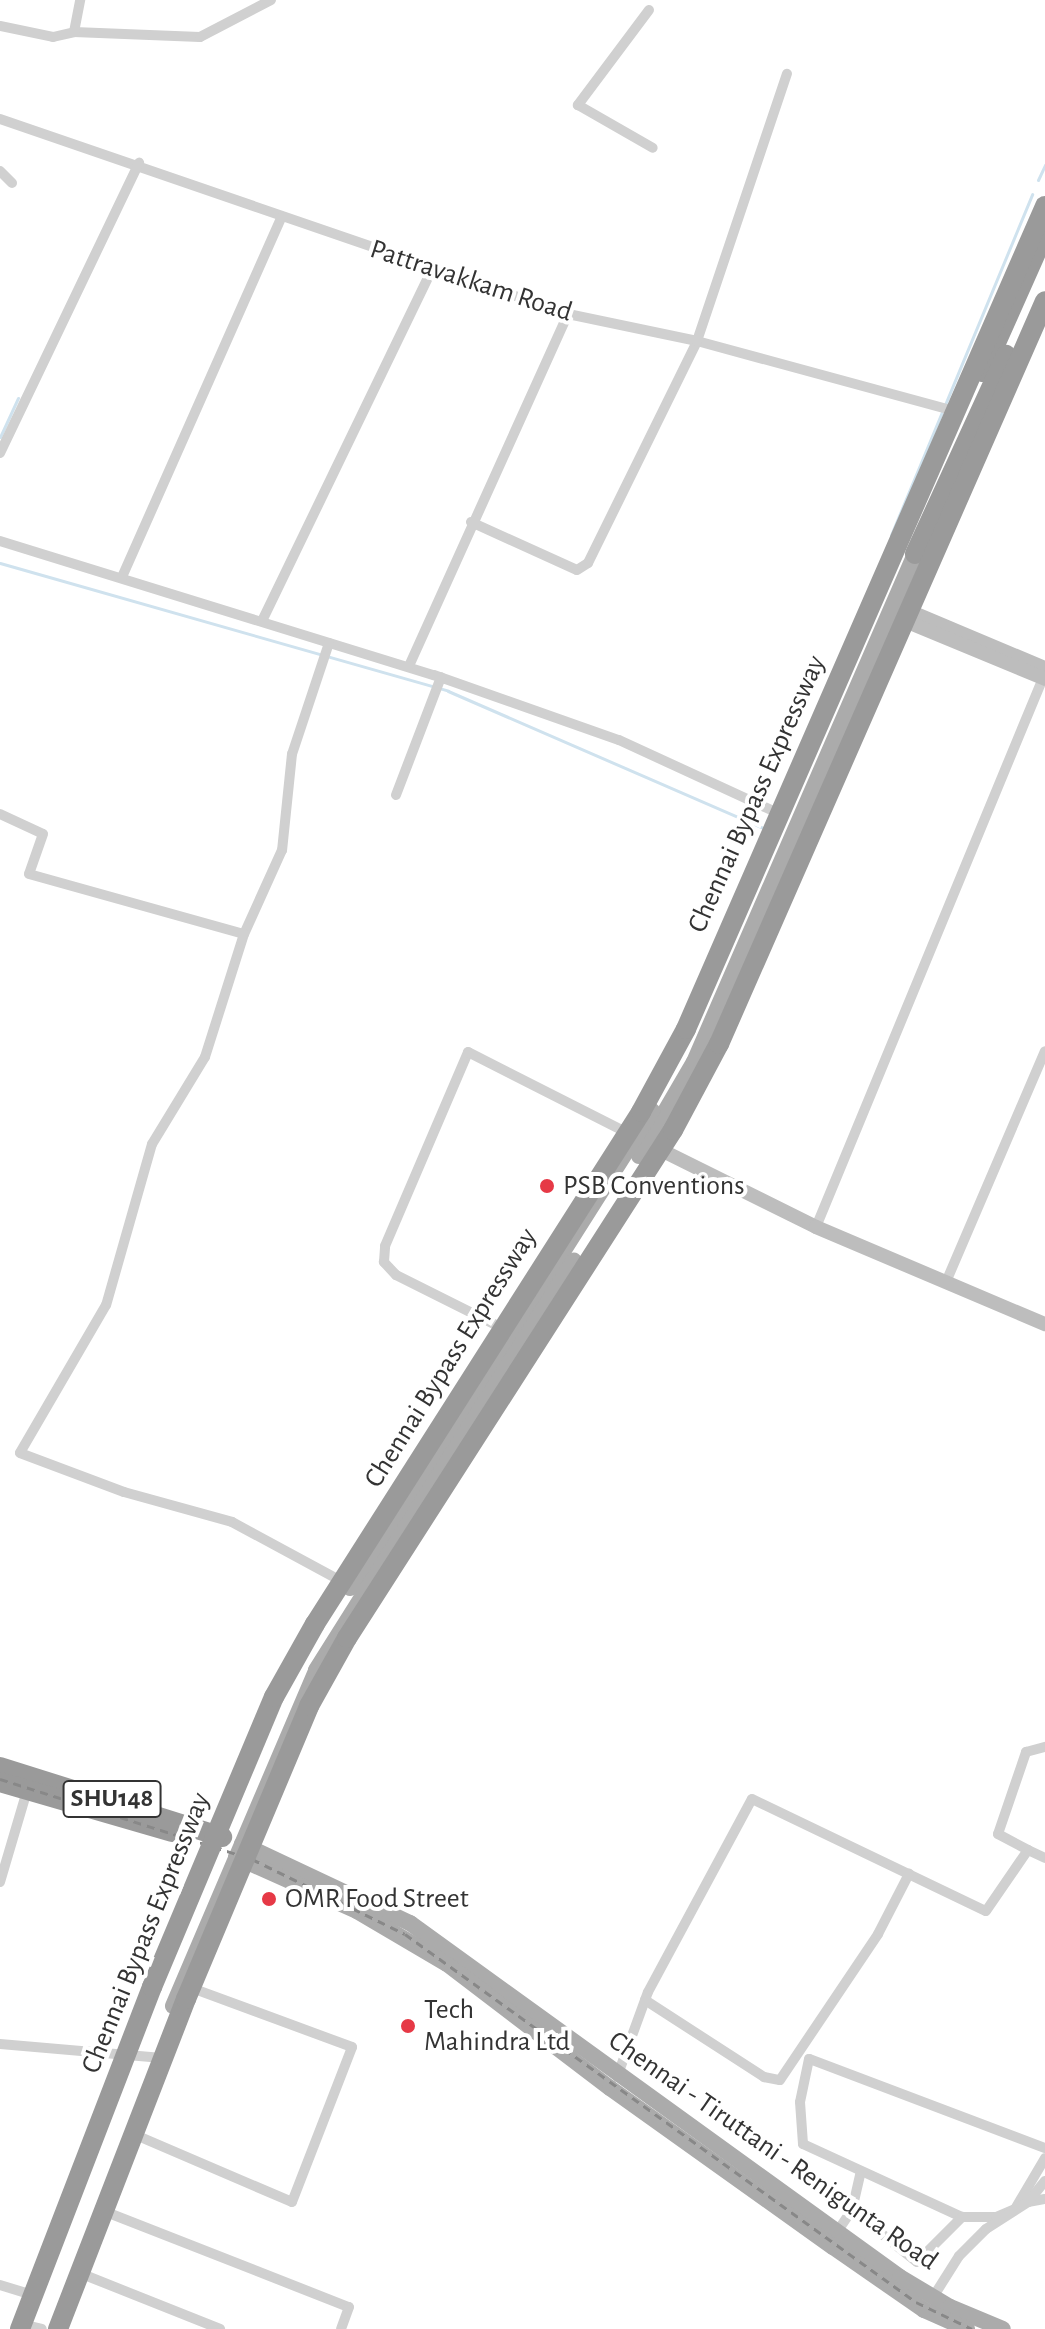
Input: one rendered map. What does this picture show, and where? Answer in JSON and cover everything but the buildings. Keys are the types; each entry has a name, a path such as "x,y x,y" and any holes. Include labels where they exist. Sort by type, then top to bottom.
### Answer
{"highway":[{"name":"Chennai Bypass Expressway","path":"34,2328 152,1987 274,1697 315,1624 641,1112 686,1029 1045,206"},
{"path":"909,550 1045,233"},
{"path":"909,550 1045,263"},
{"path":"58,2329 309,1706 347,1638 673,1130 719,1044 1045,301"},
{"name":"Chennai - Tiruttani - Renigunta Road","path":"0,1767 228,1846"},
{"name":"Chennai - Tiruttani - Renigunta Road","path":"0,1782 228,1846"}],"main road":[{"path":"909,550 897,530 946,409 1045,196"},
{"path":"909,550 939,549 1045,309"},
{"path":"34,2328 72,2271 181,1984 278,1709 350,1587 694,1062 782,815 885,607 909,550"},
{"path":"34,2328 42,2297 136,2052 228,1846 324,1656 642,1141"},
{"name":"Chennai - Tiruttani - Renigunta Road","path":"228,1846 410,1923 543,2028 967,2329"},
{"name":"Chennai - Tiruttani - Renigunta Road","path":"543,2028 837,2232 928,2304 1003,2329"}],"street":[{"path":"74,32 80,0"},
{"path":"0,26 53,37 74,32 200,37 271,0"},
{"path":"649,10 578,105 653,148"},
{"path":"471,522 583,569 697,341 787,74"},
{"name":"Pattravakkam Road","path":"0,119 139,163 281,218 568,314 697,341 946,409"},
{"path":"0,453 139,163"},
{"path":"0,171 12,183"},
{"path":"122,577 281,218"},
{"path":"262,621 432,269"},
{"path":"409,666 471,522 568,314"},
{"path":"0,541 262,621 326,651 409,666 441,677 619,740 782,815"},
{"path":"816,1227 1044,675 885,607"},
{"path":"326,651 292,754 282,850 244,934 205,1057 152,1144 114,1286 20,1453 124,1492 232,1522 350,1587"},
{"path":"396,795 441,677"},
{"path":"0,814 43,834 29,874 244,934"},
{"path":"946,1282 1045,1051"},
{"path":"514,1334 396,1275 384,1262 385,1246 468,1052 816,1227 1045,1324"},
{"path":"1045,1747 1026,1752 998,1834 1045,1858"},
{"path":"0,1882 27,1791"},
{"path":"617,2077 645,2000 752,1799 986,1911 1028,1850"},
{"path":"645,2000 764,2077 780,2080 878,1934 909,1874"},
{"path":"125,2130 292,2202 352,2047 181,1984"},
{"path":"0,2044 136,2052 153,2057"},
{"path":"1045,2148 811,2057 800,2102 803,2144 962,2217 996,2217 1015,2209 1045,2158"},
{"path":"837,2232 852,2210 861,2172"},
{"path":"928,2304 959,2256 986,2229 1028,2202 1045,2181"},
{"path":"1028,2202 1045,2199"},
{"path":"95,2208 349,2307 341,2329"},
{"path":"852,2210 917,2262 962,2217"},
{"path":"72,2271 220,2329"},
{"path":"0,2285 42,2297"}],"waterway":[{"path":"1038,180 1045,165"},
{"path":"891,535 1032,194"},
{"path":"0,437 18,398"},
{"path":"0,563 448,691 766,829"}],"railway":[{"path":"0,1779 252,1859 405,1934 916,2302 972,2329"}],"place":[{"name":"PSB Conventions","path":"547,1186"},
{"name":"OMR Food Street","path":"269,1899"},
{"name":"Tech Mahindra Ltd","path":"408,2026"}]}
